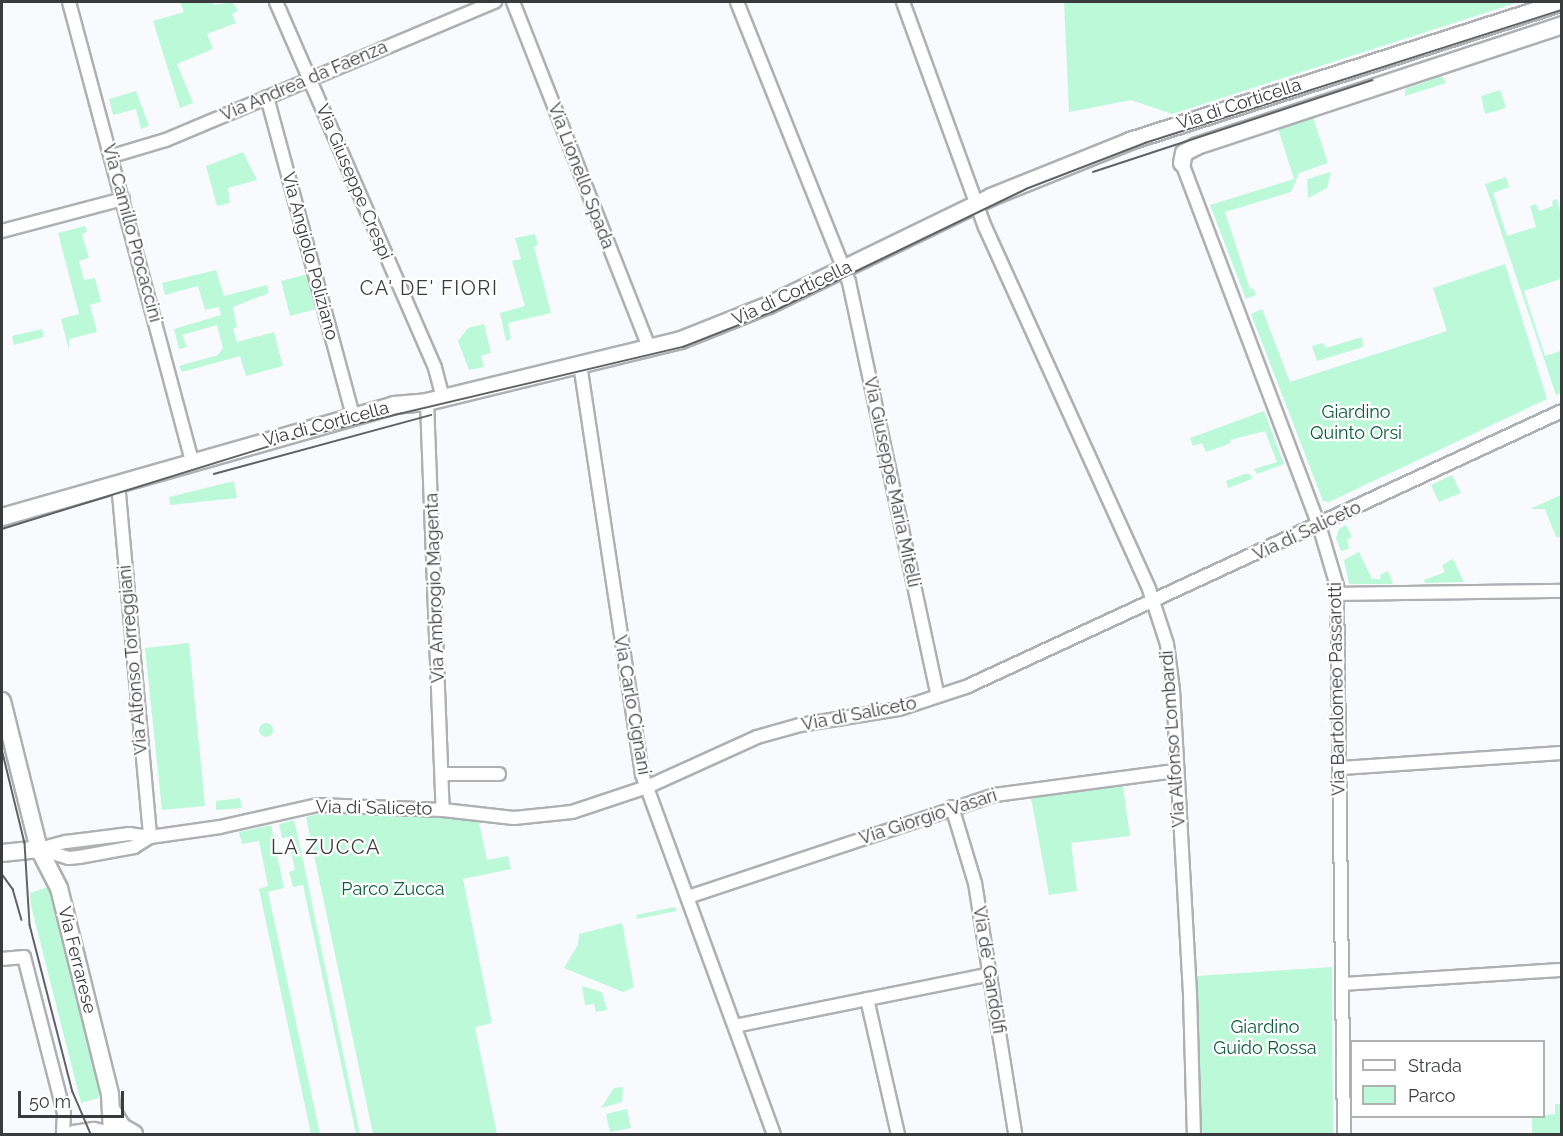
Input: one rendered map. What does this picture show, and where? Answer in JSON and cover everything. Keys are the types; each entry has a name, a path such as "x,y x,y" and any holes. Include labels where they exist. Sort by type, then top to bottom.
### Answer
{"main road":[{"name":"Via di Corticella","path":"2,517 354,416 435,400 650,349 737,319 978,203 1161,130 1562,2"},
{"name":"Via di Corticella","path":"1182,163 1184,153 1197,146 1562,25"},
{"name":"Via Ferrarese","path":"2,701 39,849 59,888 113,1112 112,1134"},
{"path":"2,853 39,849"},
{"name":"Via Ferrarese","path":"113,1112 122,1127 134,1134"},
{"path":"79,1134 107,1134"}],"street":[{"name":"Via Camillo Procaccini","path":"69,2 193,464"},
{"name":"Via Giuseppe Crespi","path":"276,2 435,368 435,400"},
{"name":"Via Andrea da Faenza","path":"112,156 166,140 309,78 495,2"},
{"name":"Via Lionello Spada","path":"513,2 650,349"},
{"name":"Via Giuseppe Maria Mitelli","path":"737,2 844,269 938,696"},
{"name":"Via Alfonso Lombardi","path":"903,2 985,227 1154,602 1170,661 1190,994 1194,1134"},
{"name":"Via Angiolo Poliziano","path":"267,97 354,416"},
{"name":"Via Bartolomeo Passarotti","path":"1182,163 1318,525 1338,594 1344,1134"},
{"path":"2,231 123,199"},
{"name":"Via Carlo Cignani","path":"580,364 647,788 774,1134"},
{"name":"Via Ambrogio Magenta","path":"435,400 443,810"},
{"name":"Via di Saliceto","path":"39,849 69,858 134,847 150,837 220,827 318,804 443,810 541,818 647,788 758,737 800,725 898,709 938,696 1154,602 1562,411"},
{"name":"Via Alfonso Torreggiani","path":"118,483 150,837"},
{"path":"1338,594 1562,591"},
{"path":"1340,768 1562,753"},
{"name":"Via Giorgio Vasari","path":"688,897 952,807 1018,790 1176,771"},
{"path":"442,774 499,774"},
{"name":"Via de' Gandolfi","path":"952,807 975,883 1015,1134"},
{"path":"2,959 17,955 24,957 64,1113 63,1134"},
{"path":"1343,984 1562,970"},
{"path":"735,1026 991,974"},
{"path":"867,999 898,1134"}],"green space":[{"path":"180,2 212,2 214,5 233,2 238,11 232,14 236,23 207,34 213,49 177,64 193,103 180,108 153,21 184,12"},
{"path":"1064,2 1519,2 1172,114 1131,100 1069,112"},
{"path":"1442,76 1446,83 1405,96 1405,89"},
{"path":"1500,90 1506,108 1485,114 1481,96"},
{"path":"136,91 149,126 141,129 136,109 113,115 109,99"},
{"path":"1313,117 1328,163 1299,173 1291,192 1225,212 1250,289 1253,288 1256,295 1246,299 1210,205 1294,179 1278,129"},
{"path":"243,152 257,180 228,188 230,203 217,206 206,166"},
{"path":"1331,172 1327,188 1308,198 1307,179"},
{"path":"1506,177 1509,187 1493,193 1507,236 1536,227 1530,206 1536,204 1539,211 1553,206 1552,201 1557,199 1561,214 1561,279 1524,291 1545,356 1561,351 1561,393 1556,395 1485,184"},
{"path":"85,226 87,232 82,234 89,258 79,261 84,280 95,278 101,302 90,305 97,332 69,339 69,350 61,319 79,314 58,233"},
{"path":"535,234 538,245 534,247 551,313 508,323 511,339 506,341 500,313 525,306 512,261 521,259 515,238"},
{"name":"Giardino Quinto Orsi","path":"1505,264 1547,399 1329,502 1323,501 1251,314 1262,309 1290,382 1447,331 1433,288"},
{"path":"216,270 224,296 267,285 269,293 233,307 237,327 233,329 237,342 274,332 283,366 246,376 240,356 182,372 179,366 218,355 223,348 217,325 182,335 187,347 179,349 174,329 221,315 219,307 205,310 198,286 165,295 162,283"},
{"path":"308,274 317,309 290,316 281,281"},
{"path":"484,324 491,353 481,356 484,367 469,370 458,341 468,328"},
{"path":"42,329 44,337 14,345 12,336"},
{"path":"1362,337 1363,347 1317,361 1312,346 1323,343 1326,348"},
{"path":"1264,411 1284,464 1257,474 1254,469 1277,462 1265,431 1230,440 1231,443 1206,452 1202,443 1193,446 1190,438"},
{"path":"1250,474 1252,479 1228,488 1226,481"},
{"path":"1452,475 1461,493 1439,502 1431,485"},
{"path":"234,481 237,498 170,505 169,497"},
{"path":"1561,495 1561,537 1556,537 1545,509 1530,509"},
{"path":"1346,525 1352,537 1347,540 1349,549 1341,551 1336,538 1339,529"},
{"path":"1359,552 1372,579 1381,579 1380,575 1388,571 1393,584 1349,584 1344,560"},
{"path":"1453,559 1464,582 1425,583 1424,580 1445,572 1442,565"},
{"path":"189,643 205,806 162,810 145,648"},
{"path":"266,723 271,725 273,730 271,735 266,737 261,735 259,730 261,725"},
{"path":"1123,786 1130,836 1071,843 1077,891 1049,895 1031,798"},
{"path":"240,798 242,808 216,810 216,801"},
{"name":"Parco Zucca","path":"318,814 421,815 479,822 487,860 508,856 511,869 463,879 492,1023 475,1027 497,1134 373,1134 306,817"},
{"path":"294,820 360,1134 356,1134 303,885 293,887 289,872 295,870 288,837 282,838 279,824"},
{"path":"271,825 284,888 268,892 320,1134 311,1134 259,889 268,886 259,841 242,844 239,832"},
{"path":"48,887 99,1077 99,1098 81,1103 31,906 30,893"},
{"path":"675,907 677,911 637,919 636,915"},
{"path":"622,923 634,987 623,992 564,968 578,945 579,934"},
{"name":"Giardino Guido Rossa","path":"1332,967 1333,1134 1202,1134 1196,976"},
{"path":"582,986 602,992 607,1010 596,1012 594,1004 585,1005"},
{"path":"623,1087 622,1102 601,1108 614,1088"},
{"path":"1555,1104 1561,1104 1561,1134 1532,1134 1532,1118 1545,1118 1545,1115 1555,1114"},
{"path":"627,1109 631,1128 610,1132 606,1114"}],"tram line":[{"path":"2,529 293,439 683,347 772,312 1026,189 1145,143 1562,10"},
{"path":"1093,172 1372,80"},
{"path":"214,474 431,415"},
{"path":"2,749 25,843 30,925 73,1092 91,1134"},
{"path":"2,874 13,889 22,920"}],"district":[{"name":"CA' DE' FIORI","path":"429,288"},
{"name":"LA ZUCCA","path":"326,847"}]}
